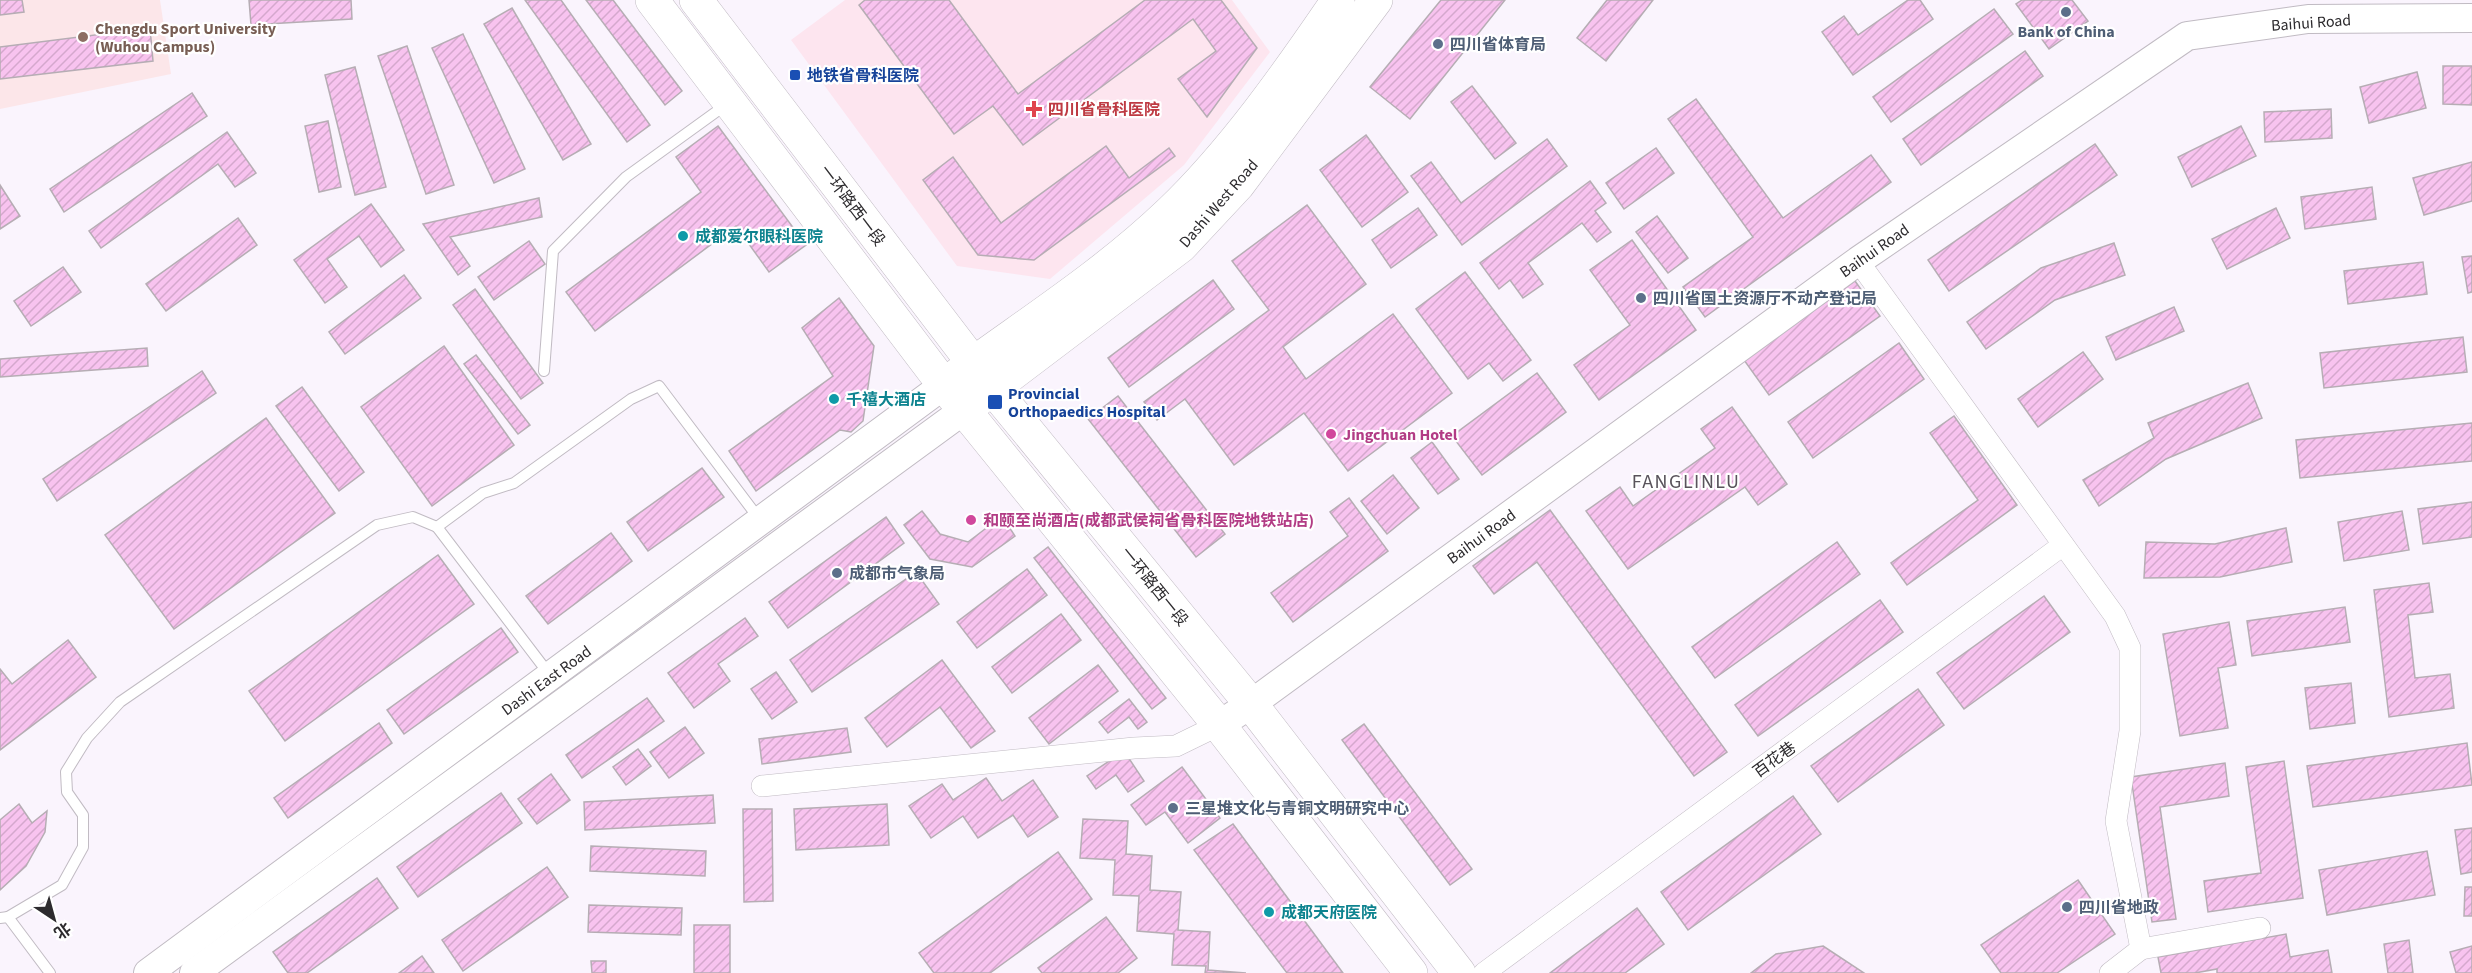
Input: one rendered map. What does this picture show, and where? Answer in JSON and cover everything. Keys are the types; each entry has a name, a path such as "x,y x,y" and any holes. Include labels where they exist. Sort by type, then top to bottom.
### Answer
{"main road":[{"path":"652,0 944,385 1219,725 1411,973"},
{"name":"一环路西一段","path":"696,0 993,389 1251,704 1459,973"},
{"name":"Dashi West Road","path":"944,385 1073,292 1143,237 1170,212 1208,172 1302,54 1338,0"},
{"name":"Dashi West Road","path":"964,410 1181,246 1238,185 1376,0"},
{"name":"Baihui Road","path":"1219,725 1251,704 1858,261 2187,36 2308,19 2472,18"},
{"name":"Dashi East Road","path":"148,973 944,385"},
{"name":"Dashi East Road","path":"194,973 964,410"}],"street":[{"path":"1858,261 2115,616 2130,648 2130,731 2116,820 2141,949"},
{"name":"百花巷","path":"1484,973 2063,545"},
{"path":"762,786 1134,748 1176,746 1219,725"},
{"path":"2110,973 2141,949 2260,928"}],"lane":[{"path":"544,371 552,251 627,177 730,102"},
{"path":"437,526 483,493 514,483 631,399 659,386 760,521"},
{"path":"50,973 4,917 62,885 83,847 83,815 67,792 66,772 87,738 120,702 377,525 413,517 437,526 551,676"}],"shaded area":[{"name":"Chengdu Sport University (Wuhou Campus)","path":"0,0 160,0 171,74 0,109"},
{"name":"四川省骨科医院","path":"845,0 1232,0 1270,52 1184,165 1050,279 957,266 791,40"}],"building":[{"path":"0,0 22,0 24,12 0,15"},
{"path":"249,0 351,0 352,19 251,25"},
{"path":"525,0 561,0 650,125 627,142"},
{"path":"586,0 613,0 682,91 665,105"},
{"path":"865,0 949,0 1018,94 1145,0 1221,0 1257,48 1207,117 1178,79 1216,51 1193,19 1023,145 993,106 954,134 859,5"},
{"name":"四川省体育局","path":"1441,0 1505,0 1410,119 1370,87"},
{"path":"1607,0 1653,0 1606,61 1577,38"},
{"path":"1908,0 1920,0 1933,19 1853,75 1822,32 1844,16 1858,35"},
{"path":"2022,0 2072,0 2088,21 2049,49 2016,4"},
{"path":"512,8 591,144 563,160 484,24"},
{"path":"1994,9 2013,34 1891,122 1873,97"},
{"path":"150,28 153,61 0,79 0,47"},
{"path":"463,34 525,169 494,183 432,48"},
{"path":"407,46 454,185 426,194 378,56"},
{"path":"2025,51 2043,76 1921,165 1903,139"},
{"path":"2443,66 2472,66 2472,105 2443,104"},
{"path":"355,67 386,187 355,195 325,75"},
{"path":"2417,72 2426,108 2369,123 2360,87"},
{"path":"1472,86 1516,143 1495,159 1451,102"},
{"path":"192,93 207,116 64,212 50,189"},
{"path":"1696,99 1783,218 1871,155 1891,182 1705,317 1683,287 1753,237 1668,119"},
{"path":"2331,109 2332,138 2265,142 2264,112"},
{"path":"328,121 341,187 319,192 305,126"},
{"name":"成都爱尔眼科医院","path":"718,126 806,245 769,272 736,226 595,331 566,292 701,192 676,157"},
{"path":"2241,126 2256,156 2192,187 2178,157"},
{"path":"227,132 256,173 235,187 218,164 101,248 89,231"},
{"path":"1366,135 1408,192 1362,227 1320,170"},
{"path":"1547,139 1567,166 1462,245 1411,176 1431,162 1461,203"},
{"path":"2095,144 2117,175 1949,291 1928,260"},
{"path":"1106,146 1129,178 1169,148 1175,156 1034,260 978,255 923,180 953,157 1001,223"},
{"path":"1656,148 1674,173 1624,209 1606,183"},
{"path":"2472,162 2472,201 2424,215 2413,178"},
{"path":"1590,181 1606,203 1595,211 1611,232 1597,242 1582,223 1528,263 1543,284 1523,298 1510,280 1499,289 1480,263"},
{"path":"0,185 20,216 0,229"},
{"path":"2372,187 2376,219 2305,229 2301,197"},
{"path":"539,198 542,217 450,237 470,266 458,275 423,224"},
{"path":"371,204 404,250 381,267 359,236 327,259 347,287 325,303 294,260"},
{"path":"1307,205 1366,284 1283,347 1306,379 1393,314 1452,393 1348,471 1304,413 1234,465 1185,399 1157,420 1144,402 1269,310 1232,261"},
{"path":"1418,208 1437,235 1391,268 1372,240"},
{"path":"2276,208 2290,238 2227,269 2212,239"},
{"path":"1657,216 1688,258 1668,273 1636,232"},
{"path":"238,218 257,245 166,311 146,284"},
{"name":"四川省国土资源厅不动产登记局","path":"1632,240 1696,330 1599,400 1574,365 1630,325 1590,270"},
{"path":"529,241 545,264 494,300 478,277"},
{"path":"2114,243 2125,275 2055,300 1986,349 1967,322 2041,268"},
{"path":"2472,256 2472,292 2468,293 2462,257"},
{"path":"2423,262 2427,294 2348,304 2344,271"},
{"path":"63,267 81,292 31,326 14,301"},
{"path":"1465,272 1531,360 1503,381 1489,363 1468,379 1416,309"},
{"path":"404,275 421,298 345,354 329,332"},
{"path":"1213,280 1234,309 1129,387 1108,358"},
{"path":"1855,281 1880,316 1769,395 1744,360"},
{"path":"475,289 543,383 521,399 453,305"},
{"name":"千禧大酒店","path":"839,298 874,346 863,421 851,432 840,430 756,491 729,451 833,376 802,328"},
{"path":"2174,307 2184,331 2116,360 2106,337"},
{"path":"2463,337 2467,372 2324,388 2320,353"},
{"path":"1899,343 1924,379 1813,458 1788,422"},
{"path":"444,346 514,445 432,506 361,407"},
{"path":"147,348 148,366 0,377 0,359"},
{"path":"2083,352 2103,379 2038,427 2018,399"},
{"path":"476,355 530,425 518,434 464,364"},
{"path":"202,371 216,393 57,501 43,479"},
{"path":"1537,373 1566,412 1482,475 1452,436"},
{"path":"2248,383 2262,418 2166,459 2099,506 2083,480 2154,438 2148,423"},
{"path":"302,387 364,472 339,491 276,406"},
{"path":"1118,396 1225,534 1196,557 1088,419"},
{"path":"1732,407 1787,484 1758,505 1745,487 1628,569 1586,511 1620,487 1633,506 1715,448 1701,429"},
{"path":"1954,416 2017,505 1907,585 1891,563 1978,500 1930,433"},
{"path":"266,418 335,513 174,629 105,535"},
{"path":"2472,423 2472,461 2300,478 2296,440"},
{"path":"1432,442 1459,479 1438,494 1411,458"},
{"path":"702,468 724,497 648,551 627,522"},
{"path":"1393,475 1419,508 1387,534 1361,501"},
{"path":"1349,498 1388,551 1293,622 1271,593 1348,536 1330,512"},
{"path":"2472,502 2472,537 2423,544 2418,509"},
{"path":"1550,510 1727,752 1694,776 1537,562 1494,594 1473,566"},
{"path":"922,511 940,534 968,542 1002,516 1015,536 972,567 930,559 904,525"},
{"path":"2402,511 2409,550 2344,561 2338,522"},
{"name":"成都市气象局","path":"886,517 904,543 788,628 769,602"},
{"path":"2286,528 2292,562 2220,577 2144,578 2146,542 2215,544"},
{"path":"611,533 632,561 548,624 526,596"},
{"path":"1837,542 1860,574 1715,678 1692,647"},
{"path":"1048,547 1166,698 1152,709 1034,558"},
{"path":"438,555 474,604 285,741 249,691"},
{"path":"1027,569 1047,595 977,648 957,622"},
{"path":"916,572 939,604 812,692 790,660"},
{"path":"2429,583 2433,612 2408,615 2415,678 2450,674 2454,708 2389,717 2374,590"},
{"path":"2044,596 2070,632 1964,709 1937,673"},
{"path":"1880,600 1903,632 1758,736 1735,705"},
{"path":"2345,607 2350,642 2252,656 2247,621"},
{"path":"1061,614 1081,640 1012,693 992,667"},
{"path":"745,618 758,636 718,664 730,681 694,708 668,673"},
{"path":"2229,622 2236,665 2218,668 2228,728 2180,736 2163,634"},
{"path":"501,628 518,652 404,734 387,710"},
{"path":"68,640 96,677 0,750 0,669 12,684"},
{"path":"942,660 995,731 971,748 940,707 887,747 865,718"},
{"path":"1098,665 1118,691 1049,744 1029,718"},
{"path":"776,672 797,702 772,719 751,689"},
{"path":"2351,683 2355,723 2310,729 2305,688"},
{"path":"1918,689 1944,725 1838,802 1811,766"},
{"path":"647,698 664,721 582,778 566,755"},
{"path":"1129,699 1147,722 1138,729 1129,717 1108,733 1099,722"},
{"path":"379,723 392,743 288,818 274,798"},
{"path":"1364,724 1472,869 1450,885 1342,740"},
{"path":"685,727 704,753 669,778 650,752"},
{"path":"847,728 851,752 762,764 759,739"},
{"path":"2467,743 2472,785 2313,807 2307,766"},
{"path":"638,749 651,766 626,785 613,767"},
{"path":"1124,751 1144,781 1128,792 1116,775 1096,789 1087,776"},
{"path":"2284,761 2303,898 2208,912 2204,881 2261,873 2246,767"},
{"path":"2225,763 2229,796 2160,807 2176,919 2152,922 2131,777"},
{"name":"三星堆文化与青铜文明研究中心","path":"1182,767 1220,818 1188,843 1165,812 1146,825 1131,805"},
{"path":"551,774 570,800 537,824 518,799"},
{"path":"986,778 1002,801 1033,780 1058,817 1028,837 1013,815 978,838 963,816 931,838 909,806 942,784 953,800"},
{"path":"501,793 522,823 418,897 397,867"},
{"path":"713,795 715,823 585,830 584,802"},
{"path":"1793,796 1821,834 1688,930 1661,892"},
{"path":"19,804 32,823 47,811 45,832 26,866 0,890 0,820"},
{"path":"887,804 889,845 796,850 794,809"},
{"path":"743,809 772,809 773,901 744,902"},
{"path":"1083,819 1128,821 1126,854 1152,856 1150,890 1181,892 1178,930 1210,932 1208,970 1246,973 1205,973 1206,966 1172,965 1174,934 1137,931 1139,896 1113,895 1115,860 1080,858"},
{"name":"成都天府医院","path":"1233,824 1343,973 1287,973 1194,850"},
{"path":"2472,828 2472,872 2461,874 2455,830"},
{"path":"591,846 706,851 705,876 590,871"},
{"path":"2427,851 2435,895 2327,915 2319,870"},
{"path":"1058,852 1092,899 990,973 934,973 919,953"},
{"path":"547,867 568,897 463,971 442,940"},
{"path":"377,878 398,908 307,973 288,973 273,952"},
{"name":"四川省地政","path":"2078,880 2115,934 2057,973 2001,973 1981,945"},
{"path":"2465,887 2472,887 2472,916 2464,916"},
{"path":"589,905 682,908 681,935 588,932"},
{"path":"1637,908 1664,944 1625,973 1550,973"},
{"path":"1106,917 1137,958 1118,973 1042,973 1038,968"},
{"path":"694,925 730,925 730,973 694,973"},
{"path":"2286,934 2290,957 2328,950 2332,973 2217,973 2217,969 2195,973 2161,973 2158,957"},
{"path":"2409,940 2413,973 2388,973 2384,944"},
{"path":"1823,946 1864,973 1751,973 1776,954"},
{"path":"2472,946 2472,973 2456,973 2450,952"},
{"path":"422,956 434,973 399,973"},
{"path":"591,961 606,961 606,973 592,973"}],"place":[{"name":"Bank of China","path":"2066,12"},
{"name":"Chengdu Sport University (Wuhou Campus)","path":"83,37"},
{"name":"四川省体育局","path":"1438,44"},
{"name":"地铁省骨科医院","path":"795,75"},
{"name":"四川省骨科医院","path":"1034,109"},
{"name":"成都爱尔眼科医院","path":"683,236"},
{"name":"四川省国土资源厅不动产登记局","path":"1641,298"},
{"name":"千禧大酒店","path":"834,399"},
{"name":"Provincial Orthopaedics Hospital","path":"995,402"},
{"name":"Jingchuan Hotel","path":"1331,434"},
{"name":"和颐至尚酒店(成都武侯祠省骨科医院地铁站店)","path":"971,520"},
{"name":"成都市气象局","path":"837,573"},
{"name":"三星堆文化与青铜文明研究中心","path":"1173,808"},
{"name":"四川省地政","path":"2067,907"},
{"name":"成都天府医院","path":"1269,912"}],"district":[{"name":"FANGLINLU","path":"1686,481"}]}
